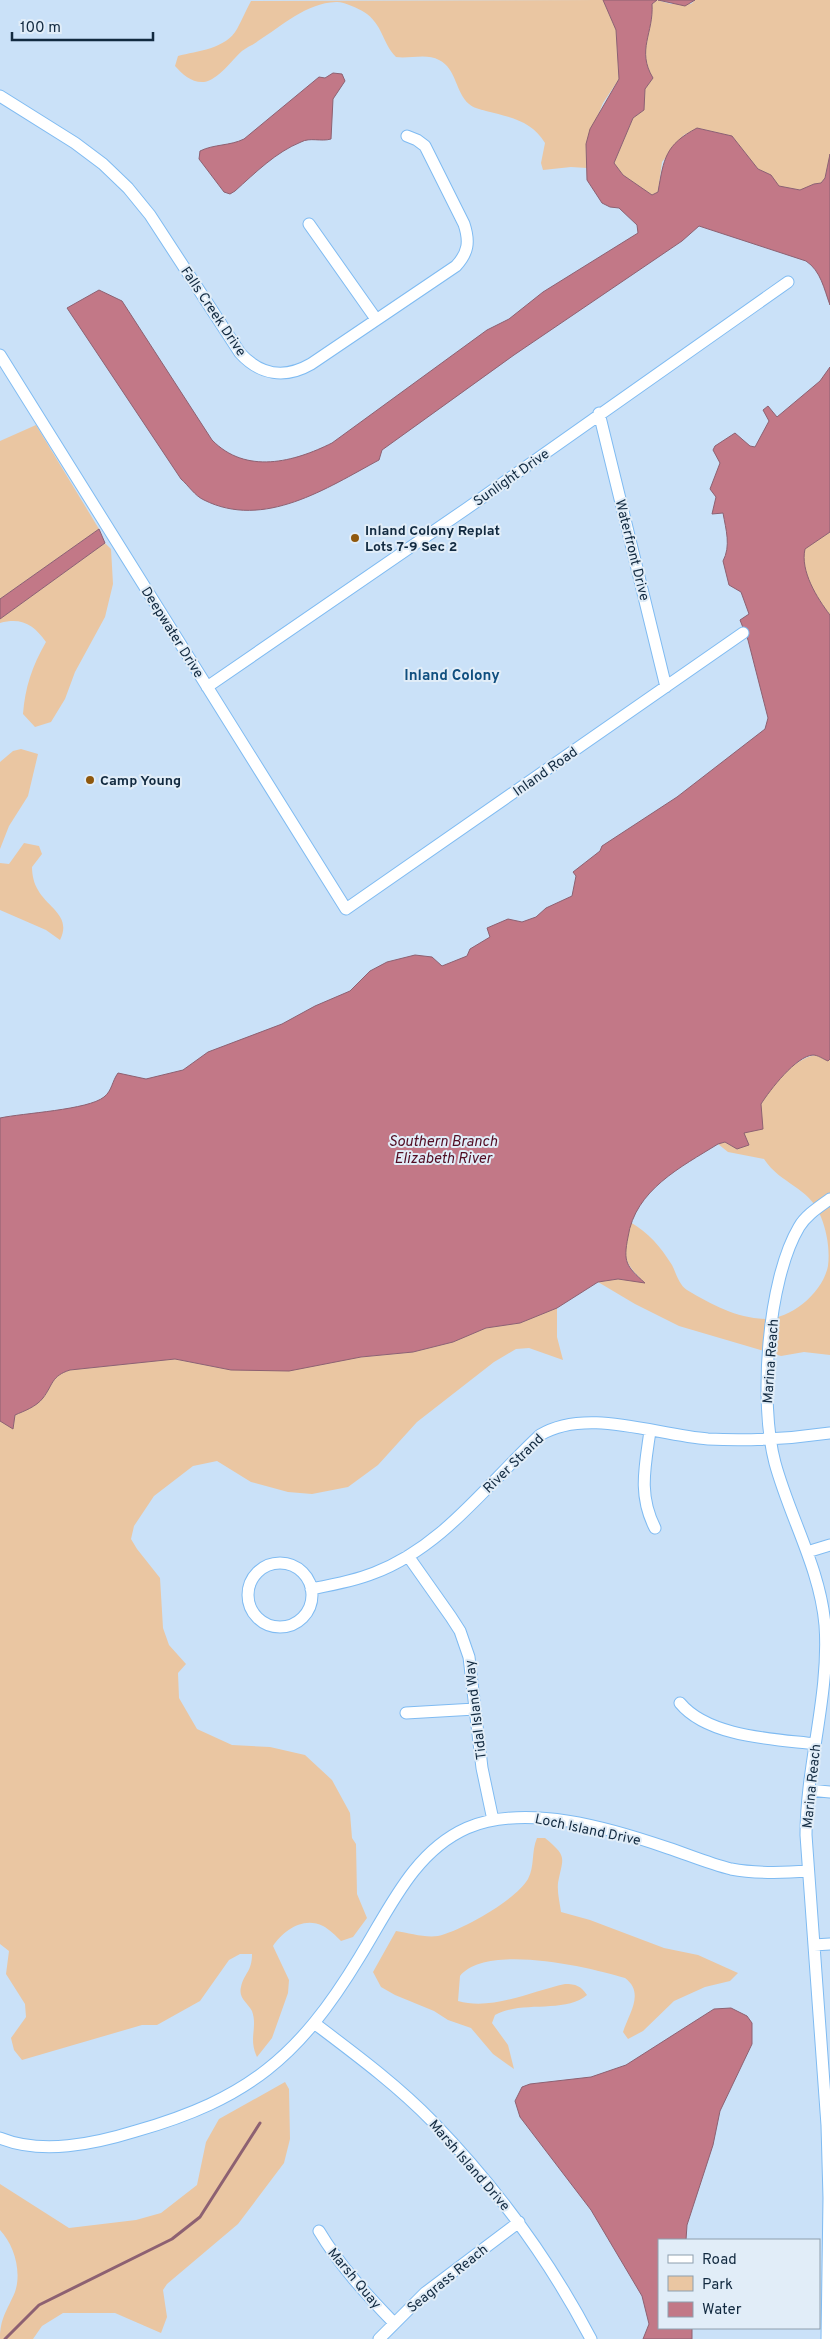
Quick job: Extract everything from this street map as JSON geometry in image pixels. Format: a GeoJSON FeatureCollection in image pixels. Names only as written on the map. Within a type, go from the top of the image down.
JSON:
{"type":"FeatureCollection","features":[{"type":"Feature","properties":{"kind":"street","name":"Falls Creek Drive"},"geometry":{"type":"LineString","coordinates":[[0,96],[75,143],[103,164],[128,188],[150,215],[240,353],[249,363],[260,370],[287,374],[300,370],[456,266],[464,258],[468,247],[468,236],[464,224],[430,154],[417,140],[407,136]]}},
{"type":"Feature","properties":{"kind":"street"},"geometry":{"type":"LineString","coordinates":[[310,224],[376,319]]}},
{"type":"Feature","properties":{"kind":"street","name":"Sunlight Drive"},"geometry":{"type":"LineString","coordinates":[[207,687],[466,509],[788,282]]}},
{"type":"Feature","properties":{"kind":"street","name":"Deepwater Drive"},"geometry":{"type":"LineString","coordinates":[[0,355],[346,909]]}},
{"type":"Feature","properties":{"kind":"street","name":"Waterfront Drive"},"geometry":{"type":"LineString","coordinates":[[599,414],[666,687]]}},
{"type":"Feature","properties":{"kind":"street","name":"Inland Road"},"geometry":{"type":"LineString","coordinates":[[346,909],[743,634]]}},
{"type":"Feature","properties":{"kind":"street","name":"Marina Reach"},"geometry":{"type":"LineString","coordinates":[[827,2339],[829,2223],[827,2084],[806,1835],[809,1790],[828,1644],[821,1597],[807,1552],[785,1494],[771,1440],[766,1410],[776,1294],[800,1226],[830,1199]]}},
{"type":"Feature","properties":{"kind":"street","name":"River Strand"},"geometry":{"type":"LineString","coordinates":[[311,1589],[351,1581],[374,1573],[408,1556],[434,1539],[540,1435],[552,1428],[571,1423],[587,1422],[705,1438],[771,1440],[830,1433]]}},
{"type":"Feature","properties":{"kind":"street"},"geometry":{"type":"LineString","coordinates":[[650,1431],[644,1492],[646,1510],[655,1528]]}},
{"type":"Feature","properties":{"kind":"street"},"geometry":{"type":"LineString","coordinates":[[807,1552],[830,1545]]}},
{"type":"Feature","properties":{"kind":"street","name":"Tidal Island Way"},"geometry":{"type":"LineString","coordinates":[[408,1556],[460,1631],[469,1657],[482,1768],[493,1820]]}},
{"type":"Feature","properties":{"kind":"street"},"geometry":{"type":"LineString","coordinates":[[273,1564],[290,1565],[297,1569],[304,1574],[311,1589],[312,1598],[307,1613],[294,1624],[286,1627],[278,1628],[262,1622],[248,1602],[249,1585],[253,1578],[258,1572],[273,1564]]}},
{"type":"Feature","properties":{"kind":"street"},"geometry":{"type":"LineString","coordinates":[[680,1703],[693,1716],[710,1725],[762,1737],[815,1744]]}},
{"type":"Feature","properties":{"kind":"street"},"geometry":{"type":"LineString","coordinates":[[406,1713],[475,1709]]}},
{"type":"Feature","properties":{"kind":"street"},"geometry":{"type":"LineString","coordinates":[[809,1790],[830,1792]]}},
{"type":"Feature","properties":{"kind":"street","name":"Loch Island Drive"},"geometry":{"type":"LineString","coordinates":[[0,2138],[35,2146],[72,2144],[127,2134],[190,2114],[224,2098],[260,2076],[282,2059],[314,2022],[348,1977],[415,1868],[447,1839],[465,1829],[493,1820],[526,1817],[595,1828],[742,1871],[772,1873],[808,1871]]}},
{"type":"Feature","properties":{"kind":"street"},"geometry":{"type":"LineString","coordinates":[[814,1945],[830,1944]]}},
{"type":"Feature","properties":{"kind":"street","name":"Marsh Island Drive"},"geometry":{"type":"LineString","coordinates":[[314,2022],[392,2084],[432,2121],[486,2181],[549,2266],[591,2339]]}},
{"type":"Feature","properties":{"kind":"street","name":"Seagrass Reach"},"geometry":{"type":"LineString","coordinates":[[378,2339],[451,2272],[518,2222]]}},
{"type":"Feature","properties":{"kind":"street","name":"Marsh Quay"},"geometry":{"type":"LineString","coordinates":[[319,2231],[332,2252],[357,2284],[394,2323]]}},
{"type":"Feature","properties":{"kind":"green space"},"geometry":{"type":"Polygon","coordinates":[[[603,0],[616,30],[619,79],[603,103],[586,144],[587,168],[571,167],[543,170],[541,163],[545,143],[534,130],[520,121],[471,105],[464,99],[449,69],[439,60],[429,57],[396,57],[391,52],[379,28],[370,17],[350,5],[342,3],[325,3],[295,16],[242,51],[220,74],[204,82],[191,79],[175,66],[178,56],[219,45],[232,36],[251,1],[603,0]]]}},
{"type":"Feature","properties":{"kind":"green space"},"geometry":{"type":"Polygon","coordinates":[[[657,0],[671,4],[691,4],[695,0],[830,0],[830,154],[825,178],[821,183],[801,190],[778,186],[771,175],[758,169],[732,136],[698,128],[684,135],[662,162],[658,192],[652,195],[623,175],[614,163],[633,118],[644,110],[645,89],[653,78],[648,68],[646,49],[652,4],[657,0]]]}},
{"type":"Feature","properties":{"kind":"green space"},"geometry":{"type":"Polygon","coordinates":[[[36,425],[99,529],[0,599],[0,441],[36,425]]]}},
{"type":"Feature","properties":{"kind":"green space"},"geometry":{"type":"Polygon","coordinates":[[[830,532],[830,615],[820,601],[807,576],[803,558],[804,549],[830,532]]]}},
{"type":"Feature","properties":{"kind":"green space"},"geometry":{"type":"Polygon","coordinates":[[[105,543],[111,549],[113,584],[105,617],[75,672],[65,699],[51,722],[35,727],[23,714],[24,704],[30,677],[46,642],[37,631],[27,624],[15,621],[0,623],[0,619],[105,543]]]}},
{"type":"Feature","properties":{"kind":"green space"},"geometry":{"type":"Polygon","coordinates":[[[21,749],[38,754],[28,796],[9,826],[0,849],[0,762],[13,751],[21,749]]]}},
{"type":"Feature","properties":{"kind":"green space"},"geometry":{"type":"Polygon","coordinates":[[[24,843],[39,846],[42,854],[32,867],[33,876],[35,885],[42,896],[61,918],[63,932],[60,940],[46,930],[0,910],[0,863],[9,864],[24,843]]]}},
{"type":"Feature","properties":{"kind":"green space"},"geometry":{"type":"Polygon","coordinates":[[[816,1055],[828,1061],[830,1059],[830,1355],[804,1352],[781,1356],[679,1326],[635,1304],[598,1282],[618,1279],[644,1282],[627,1261],[626,1249],[630,1222],[648,1235],[658,1246],[672,1265],[684,1288],[725,1310],[755,1318],[775,1318],[795,1309],[813,1294],[825,1276],[829,1260],[826,1235],[816,1207],[802,1192],[778,1175],[764,1159],[728,1152],[718,1144],[725,1142],[737,1149],[749,1145],[743,1133],[773,1086],[793,1066],[804,1059],[816,1055]]]}},
{"type":"Feature","properties":{"kind":"green space"},"geometry":{"type":"Polygon","coordinates":[[[557,1308],[557,1337],[563,1360],[529,1348],[516,1349],[494,1362],[417,1422],[378,1465],[348,1487],[312,1494],[288,1492],[251,1482],[217,1461],[193,1466],[154,1496],[134,1526],[131,1539],[160,1578],[163,1628],[169,1645],[186,1664],[178,1673],[179,1698],[197,1729],[232,1745],[270,1747],[305,1755],[332,1780],[350,1813],[352,1838],[356,1844],[357,1894],[367,1918],[353,1937],[341,1941],[330,1931],[316,1923],[301,1924],[294,1927],[277,1940],[273,1946],[289,1980],[288,1993],[272,2038],[257,2057],[253,2044],[254,2017],[240,1991],[242,1982],[251,1965],[252,1954],[240,1954],[229,1960],[200,2001],[157,2025],[142,2025],[22,2060],[14,2050],[11,2038],[26,2017],[25,2004],[6,1974],[9,1951],[0,1944],[0,1421],[13,1428],[15,1415],[37,1404],[53,1381],[59,1375],[70,1370],[175,1359],[231,1370],[413,1352],[453,1342],[486,1328],[520,1323],[557,1308]]]}},
{"type":"Feature","properties":{"kind":"green space"},"geometry":{"type":"Polygon","coordinates":[[[537,1838],[545,1838],[561,1854],[562,1862],[558,1894],[561,1912],[590,1920],[664,1948],[698,1955],[738,1973],[730,1981],[705,1987],[674,2001],[643,2031],[628,2039],[623,2032],[632,2011],[635,1997],[631,1984],[625,1978],[588,1968],[539,1960],[515,1959],[492,1961],[473,1966],[460,1976],[458,2001],[484,2004],[498,2002],[565,1984],[578,1986],[587,1995],[578,2001],[567,2004],[517,2008],[495,2015],[492,2023],[508,2045],[514,2069],[493,2054],[471,2028],[448,2020],[434,2011],[395,1995],[381,1987],[373,1972],[396,1931],[422,1936],[438,1936],[460,1928],[487,1914],[512,1896],[528,1879],[532,1869],[537,1838]]]}},
{"type":"Feature","properties":{"kind":"green space"},"geometry":{"type":"Polygon","coordinates":[[[285,2082],[289,2089],[290,2139],[284,2163],[238,2224],[167,2284],[163,2290],[167,2317],[161,2333],[115,2313],[63,2313],[42,2326],[33,2339],[0,2339],[3,2320],[15,2292],[18,2276],[13,2251],[0,2230],[0,2184],[69,2228],[136,2220],[161,2213],[197,2185],[206,2142],[219,2119],[285,2082]]]}},
{"type":"Feature","properties":{"kind":"water"},"geometry":{"type":"Polygon","coordinates":[[[603,0],[657,0],[652,4],[646,50],[648,68],[653,78],[645,89],[644,110],[633,118],[614,163],[623,175],[652,195],[658,192],[662,170],[672,147],[678,140],[697,128],[732,136],[758,169],[771,175],[779,186],[800,190],[821,183],[825,178],[830,154],[830,305],[819,275],[806,261],[699,226],[682,241],[514,355],[382,450],[379,460],[317,493],[272,508],[249,510],[227,508],[198,496],[181,479],[67,308],[99,290],[122,301],[212,440],[225,451],[240,458],[270,462],[286,460],[332,443],[487,330],[509,319],[543,292],[638,233],[637,225],[619,208],[610,207],[602,203],[587,180],[586,144],[590,129],[619,79],[616,30],[603,0]]]}},
{"type":"Feature","properties":{"kind":"water"},"geometry":{"type":"Polygon","coordinates":[[[658,0],[695,0],[685,6],[658,0]]]}},
{"type":"Feature","properties":{"kind":"water"},"geometry":{"type":"Polygon","coordinates":[[[333,73],[342,74],[345,81],[333,99],[331,139],[308,140],[292,146],[266,164],[235,191],[230,194],[224,192],[199,159],[200,151],[244,139],[319,77],[325,78],[333,73]]]}},
{"type":"Feature","properties":{"kind":"water","name":"Southern Branch Elizabeth River"},"geometry":{"type":"Polygon","coordinates":[[[830,367],[830,532],[805,549],[804,557],[807,575],[811,584],[830,615],[830,1059],[828,1061],[813,1055],[806,1057],[791,1067],[761,1104],[763,1129],[744,1133],[749,1145],[737,1149],[725,1142],[718,1144],[675,1171],[650,1193],[632,1220],[626,1252],[630,1268],[645,1283],[618,1279],[598,1282],[557,1308],[520,1323],[486,1328],[453,1342],[413,1352],[361,1357],[289,1371],[231,1370],[175,1359],[70,1370],[59,1375],[53,1381],[37,1404],[15,1415],[13,1429],[0,1421],[0,1118],[70,1108],[96,1101],[107,1095],[118,1073],[146,1079],[183,1070],[208,1052],[282,1024],[315,1006],[350,991],[370,971],[387,962],[415,955],[432,957],[442,966],[467,956],[470,949],[490,937],[487,928],[508,919],[522,922],[536,917],[546,908],[572,896],[576,876],[573,872],[600,851],[602,846],[677,797],[765,729],[768,718],[748,640],[740,620],[749,614],[741,592],[729,585],[723,561],[727,544],[723,513],[712,514],[716,497],[710,489],[720,463],[713,450],[715,446],[735,433],[750,446],[755,447],[769,421],[763,410],[768,406],[777,417],[820,381],[830,367]]]}},
{"type":"Feature","properties":{"kind":"water"},"geometry":{"type":"Polygon","coordinates":[[[99,529],[105,543],[0,619],[0,599],[99,529]]]}},
{"type":"Feature","properties":{"kind":"water"},"geometry":{"type":"Polygon","coordinates":[[[731,2008],[747,2016],[752,2023],[752,2044],[720,2111],[713,2145],[687,2225],[686,2239],[658,2239],[658,2329],[692,2329],[692,2339],[643,2339],[649,2324],[642,2296],[591,2210],[520,2117],[515,2101],[522,2087],[530,2084],[591,2077],[626,2065],[714,2009],[731,2008]]]}},
{"type":"Feature","properties":{"kind":"waterway"},"geometry":{"type":"LineString","coordinates":[[5,2339],[39,2305],[172,2239],[200,2217],[260,2123]]}},
{"type":"Feature","properties":{"kind":"place","name":"Inland Colony Replat Lots 7-9 Sec 2"},"geometry":{"type":"Point","coordinates":[355,538]}},
{"type":"Feature","properties":{"kind":"place","name":"Camp Young"},"geometry":{"type":"Point","coordinates":[90,780]}},
{"type":"Feature","properties":{"kind":"district","name":"Inland Colony"},"geometry":{"type":"Point","coordinates":[452,675]}}]}
